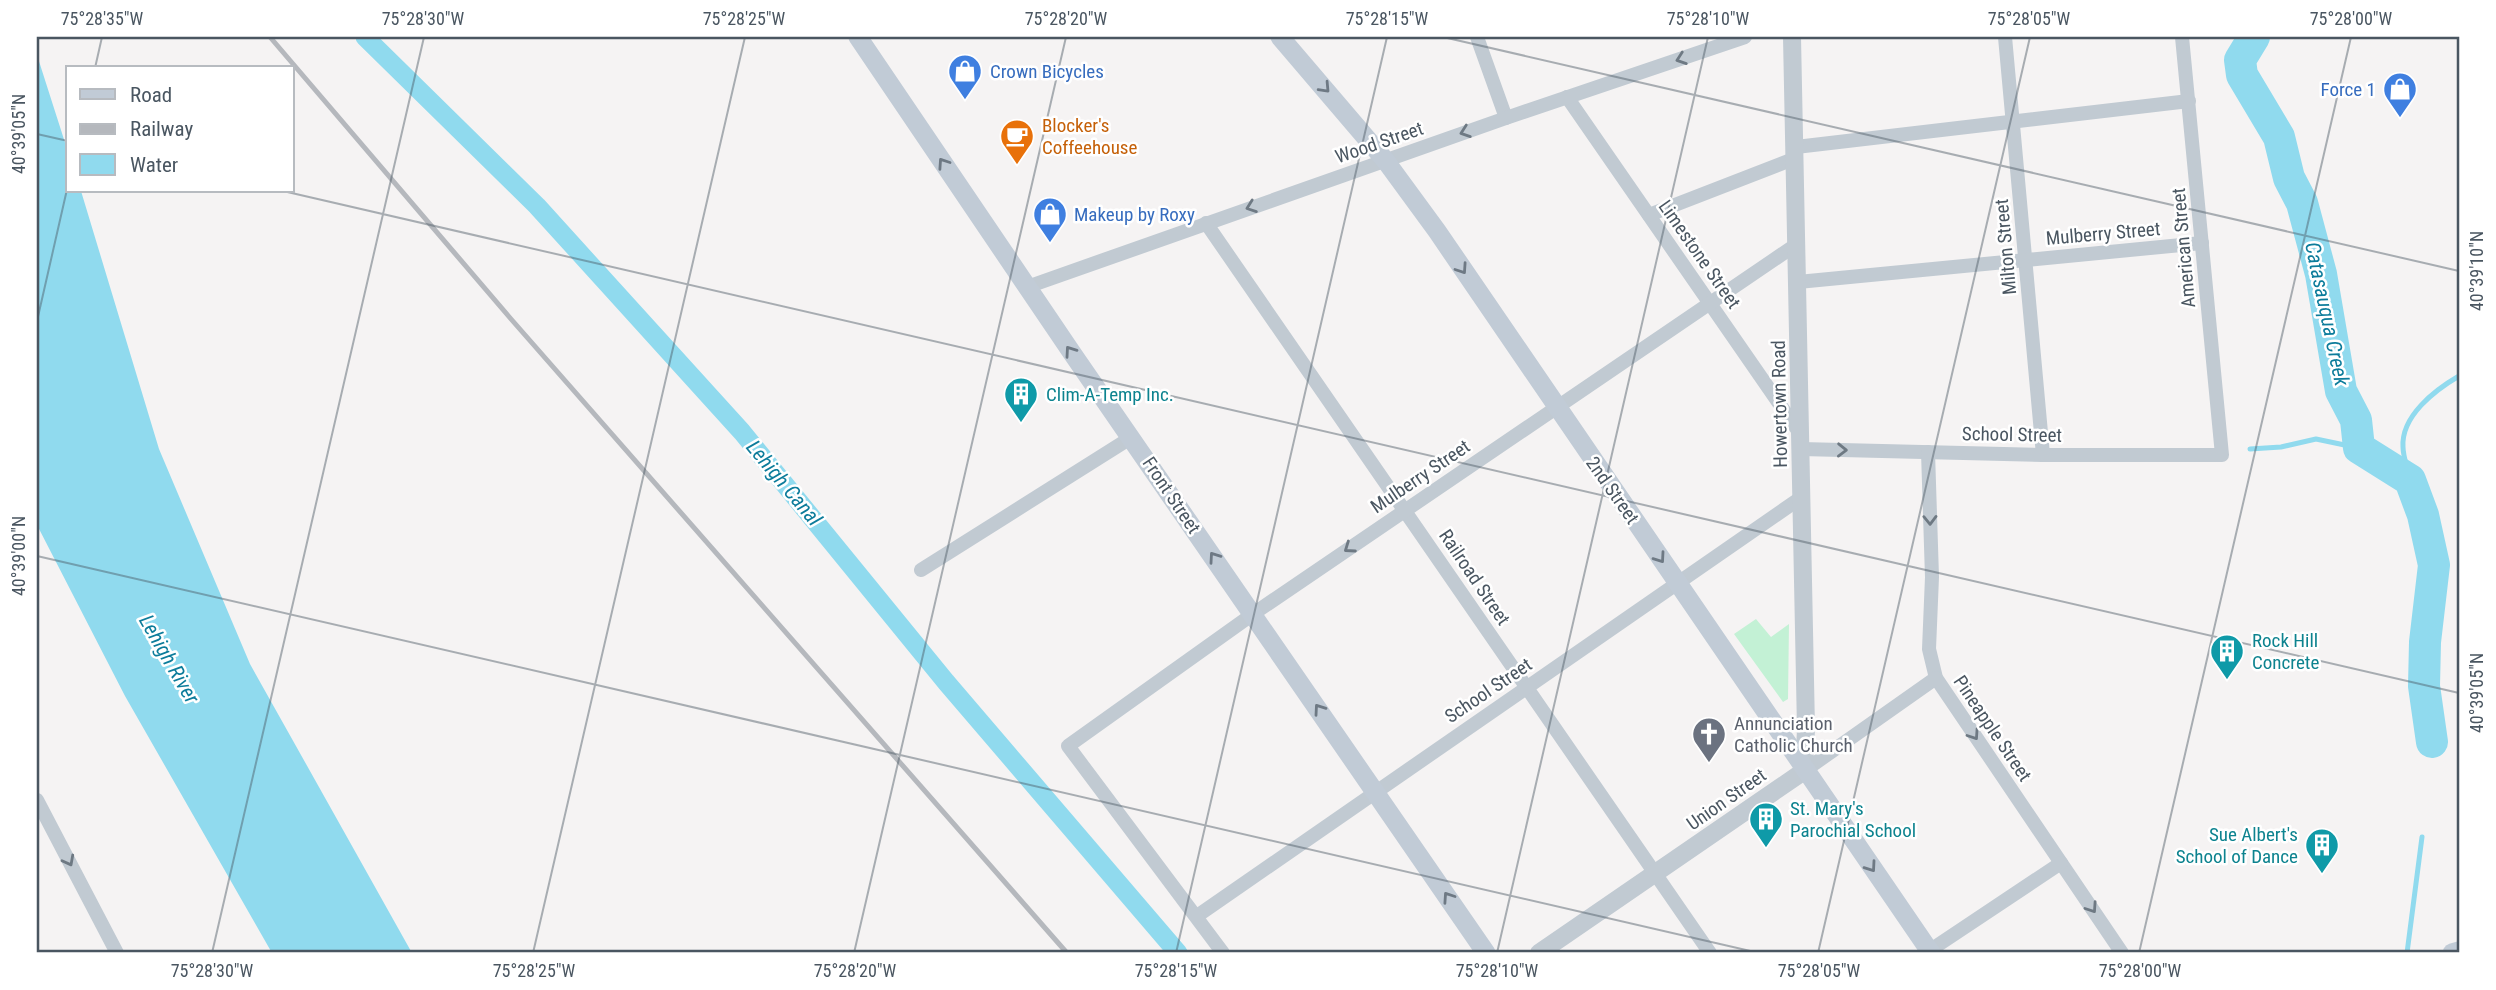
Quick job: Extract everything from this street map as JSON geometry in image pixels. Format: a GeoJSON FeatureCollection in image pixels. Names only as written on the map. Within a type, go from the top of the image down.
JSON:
{"type":"FeatureCollection","features":[{"type":"Feature","properties":{"kind":"main road","name":"Front Street"},"geometry":{"type":"LineString","coordinates":[[858,37],[1486,953]]}},
{"type":"Feature","properties":{"kind":"main road","name":"2nd Street"},"geometry":{"type":"LineString","coordinates":[[1280,37],[1385,160],[1929,952]]}},
{"type":"Feature","properties":{"kind":"main road"},"geometry":{"type":"LineString","coordinates":[[2452,953],[2459,951]]}},
{"type":"Feature","properties":{"kind":"street"},"geometry":{"type":"LineString","coordinates":[[1477,37],[1506,118]]}},
{"type":"Feature","properties":{"kind":"street","name":"Wood Street"},"geometry":{"type":"LineString","coordinates":[[1027,287],[1385,160],[1745,37]]}},
{"type":"Feature","properties":{"kind":"street","name":"Howertown Road"},"geometry":{"type":"LineString","coordinates":[[1792,37],[1802,497],[1804,771]]}},
{"type":"Feature","properties":{"kind":"street","name":"Milton Street"},"geometry":{"type":"LineString","coordinates":[[2005,37],[2043,455]]}},
{"type":"Feature","properties":{"kind":"street","name":"American Street"},"geometry":{"type":"LineString","coordinates":[[2182,37],[2222,455]]}},
{"type":"Feature","properties":{"kind":"street","name":"Limestone Street"},"geometry":{"type":"LineString","coordinates":[[1567,97],[1710,302],[1801,442]]}},
{"type":"Feature","properties":{"kind":"street"},"geometry":{"type":"LineString","coordinates":[[1649,215],[1796,153],[2189,102]]}},
{"type":"Feature","properties":{"kind":"street","name":"Railroad Street"},"geometry":{"type":"LineString","coordinates":[[1206,223],[1710,953]]}},
{"type":"Feature","properties":{"kind":"street","name":"Mulberry Street"},"geometry":{"type":"LineString","coordinates":[[1798,282],[2202,243]]}},
{"type":"Feature","properties":{"kind":"street","name":"Mulberry Street"},"geometry":{"type":"LineString","coordinates":[[1196,916],[1068,746],[1405,509],[1797,244]]}},
{"type":"Feature","properties":{"kind":"street"},"geometry":{"type":"LineString","coordinates":[[921,570],[1132,437]]}},
{"type":"Feature","properties":{"kind":"street","name":"School Street"},"geometry":{"type":"LineString","coordinates":[[1801,442],[1928,452],[2222,455]]}},
{"type":"Feature","properties":{"kind":"street","name":"Pineapple Street"},"geometry":{"type":"LineString","coordinates":[[1928,452],[1932,577],[1930,649],[1936,678],[2122,953]]}},
{"type":"Feature","properties":{"kind":"street","name":"School Street"},"geometry":{"type":"LineString","coordinates":[[1196,916],[1802,497]]}},
{"type":"Feature","properties":{"kind":"street","name":"Union Street"},"geometry":{"type":"LineString","coordinates":[[1539,953],[1936,678]]}},
{"type":"Feature","properties":{"kind":"street"},"geometry":{"type":"LineString","coordinates":[[37,800],[117,953]]}},
{"type":"Feature","properties":{"kind":"street"},"geometry":{"type":"LineString","coordinates":[[1929,952],[2061,863]]}},
{"type":"Feature","properties":{"kind":"street"},"geometry":{"type":"LineString","coordinates":[[1196,916],[1223,953]]}},
{"type":"Feature","properties":{"kind":"green space"},"geometry":{"type":"Polygon","coordinates":[[[1756,619],[1771,637],[1789,624],[1788,699],[1783,702],[1734,634],[1756,619]]]}},
{"type":"Feature","properties":{"kind":"water","name":"Lehigh River"},"geometry":{"type":"Polygon","coordinates":[[[37,55],[66,146],[66,192],[81,192],[159,449],[250,664],[412,953],[272,953],[125,696],[37,525],[37,55]]]}},
{"type":"Feature","properties":{"kind":"waterway","name":"Lehigh Canal"},"geometry":{"type":"LineString","coordinates":[[365,37],[537,206],[742,432],[946,682],[1178,953]]}},
{"type":"Feature","properties":{"kind":"waterway","name":"Catasauqua Creek"},"geometry":{"type":"LineString","coordinates":[[2254,37],[2240,60],[2242,75],[2279,137],[2289,178],[2302,203],[2321,274],[2341,391],[2356,420],[2359,448],[2410,480],[2423,515],[2434,565],[2425,642],[2424,686],[2432,742]]}},
{"type":"Feature","properties":{"kind":"waterway"},"geometry":{"type":"LineString","coordinates":[[2410,480],[2403,447],[2408,425],[2430,396],[2459,376]]}},
{"type":"Feature","properties":{"kind":"waterway"},"geometry":{"type":"LineString","coordinates":[[2250,449],[2281,447],[2316,439],[2359,448]]}},
{"type":"Feature","properties":{"kind":"waterway","name":"Catasauqua Creek"},"geometry":{"type":"LineString","coordinates":[[2407,953],[2422,837]]}},
{"type":"Feature","properties":{"kind":"railway"},"geometry":{"type":"LineString","coordinates":[[270,37],[511,319],[1067,953]]}},
{"type":"Feature","properties":{"kind":"place","name":"Crown Bicycles"},"geometry":{"type":"Point","coordinates":[965,101]}},
{"type":"Feature","properties":{"kind":"place","name":"Force 1"},"geometry":{"type":"Point","coordinates":[2400,119]}},
{"type":"Feature","properties":{"kind":"place","name":"Blocker's Coffeehouse"},"geometry":{"type":"Point","coordinates":[1017,166]}},
{"type":"Feature","properties":{"kind":"place","name":"Makeup by Roxy"},"geometry":{"type":"Point","coordinates":[1050,244]}},
{"type":"Feature","properties":{"kind":"place","name":"Clim-A-Temp Inc."},"geometry":{"type":"Point","coordinates":[1021,424]}},
{"type":"Feature","properties":{"kind":"place","name":"Rock Hill Concrete"},"geometry":{"type":"Point","coordinates":[2227,681]}},
{"type":"Feature","properties":{"kind":"place","name":"Annunciation Catholic Church"},"geometry":{"type":"Point","coordinates":[1709,764]}},
{"type":"Feature","properties":{"kind":"place","name":"St. Mary's Parochial School"},"geometry":{"type":"Point","coordinates":[1766,849]}},
{"type":"Feature","properties":{"kind":"place","name":"Sue Albert's School of Dance"},"geometry":{"type":"Point","coordinates":[2322,875]}}]}
